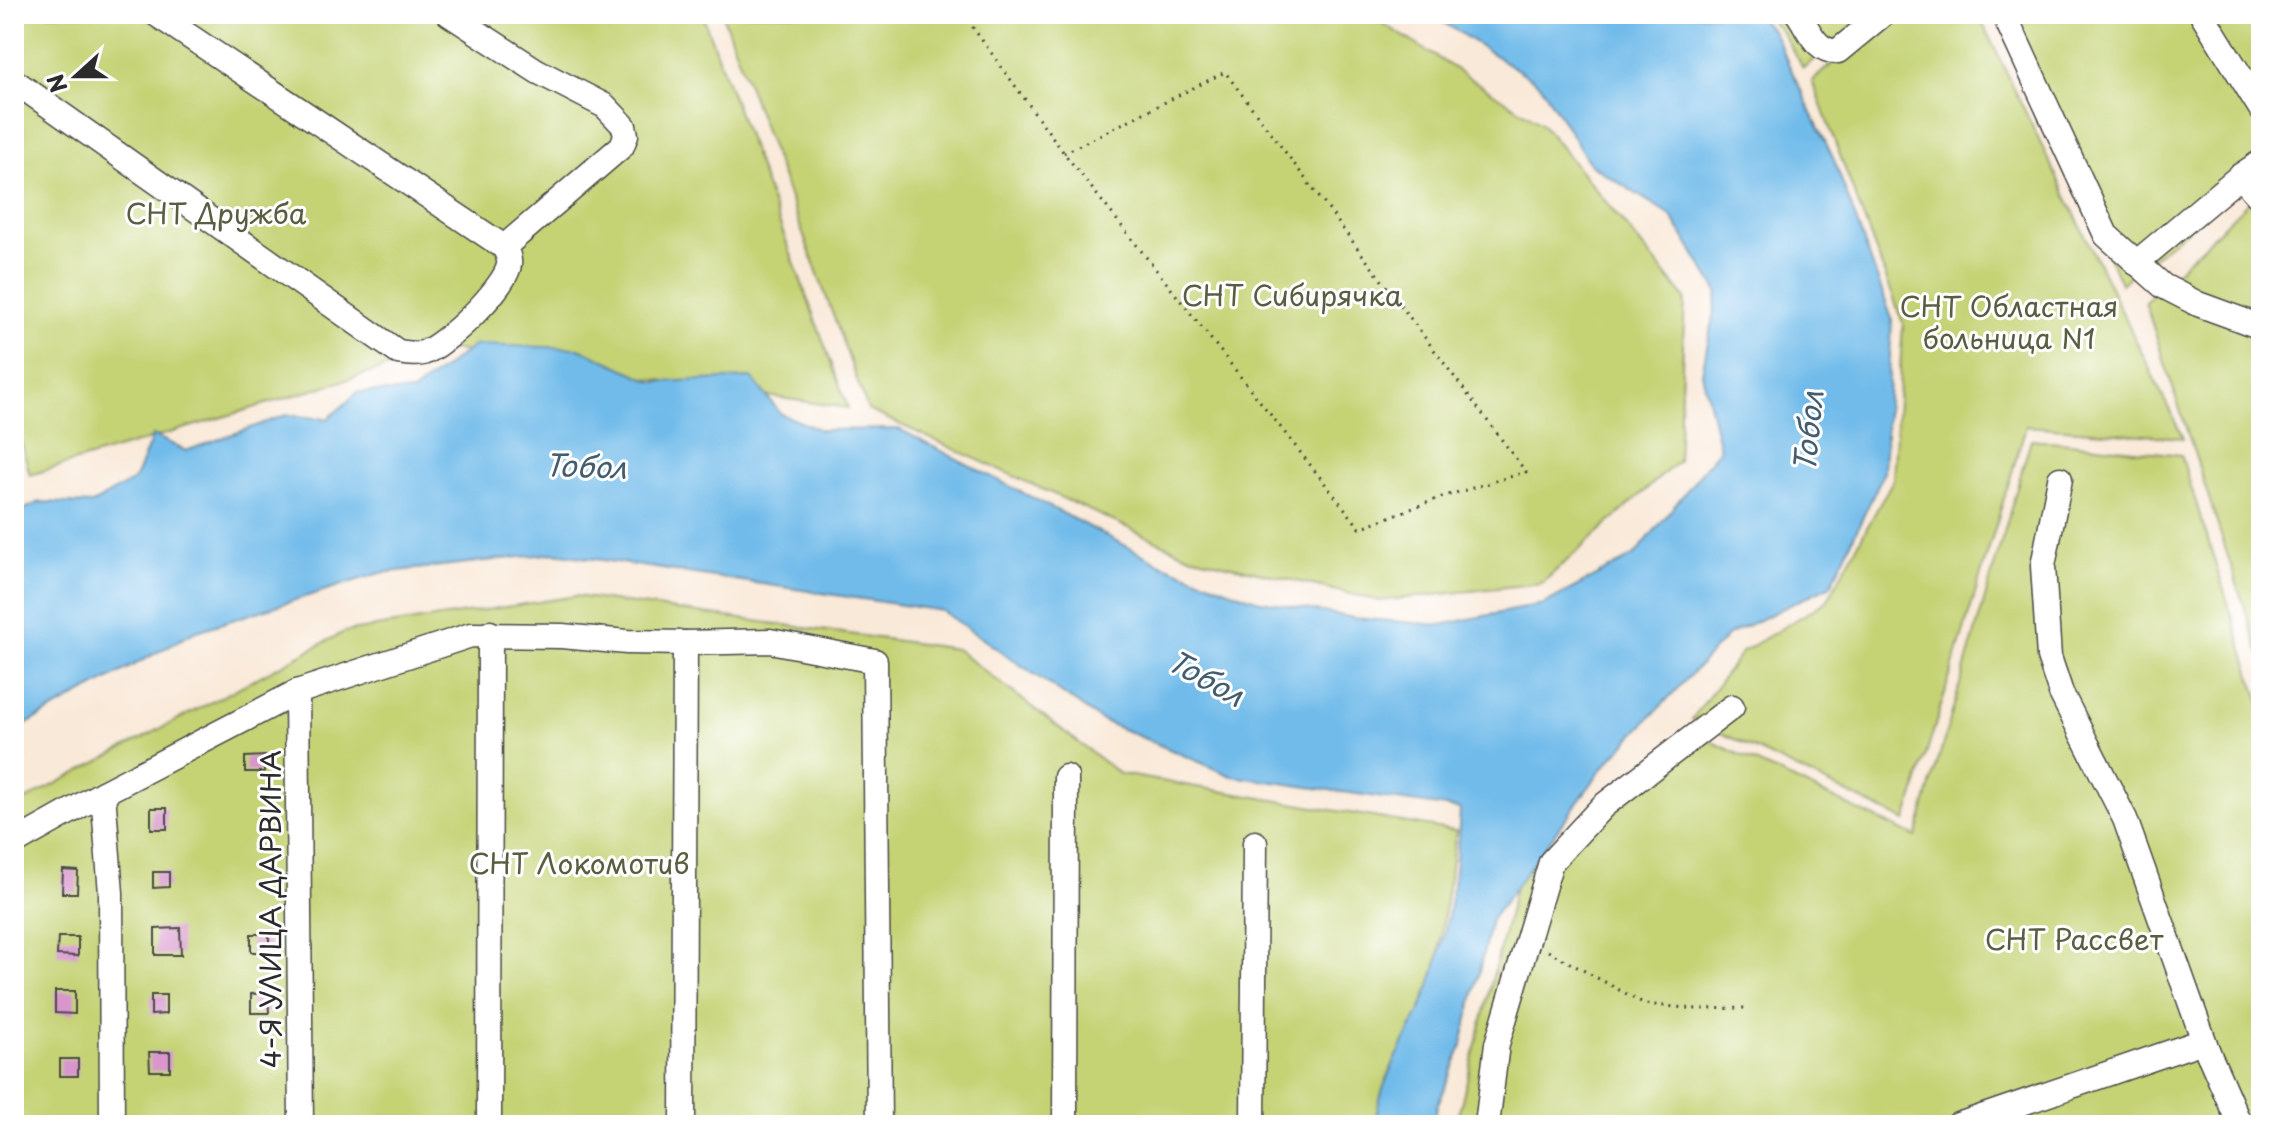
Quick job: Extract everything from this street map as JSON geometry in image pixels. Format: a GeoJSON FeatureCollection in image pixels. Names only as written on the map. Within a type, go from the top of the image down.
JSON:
{"type":"FeatureCollection","features":[{"type":"Feature","properties":{"kind":"street"},"geometry":{"type":"LineString","coordinates":[[14,81],[398,352],[424,353],[471,317],[498,287],[508,268],[509,259],[504,247],[156,14]]}},
{"type":"Feature","properties":{"kind":"street"},"geometry":{"type":"LineString","coordinates":[[449,14],[537,71],[605,106],[624,126],[626,135],[622,146],[504,247]]}},
{"type":"Feature","properties":{"kind":"street"},"geometry":{"type":"LineString","coordinates":[[1798,14],[1817,44],[1829,52],[1838,51],[1883,14]]}},
{"type":"Feature","properties":{"kind":"street"},"geometry":{"type":"LineString","coordinates":[[2004,14],[2106,235],[2163,286],[2198,304],[2261,327]]}},
{"type":"Feature","properties":{"kind":"street"},"geometry":{"type":"LineString","coordinates":[[2202,14],[2261,109]]}},
{"type":"Feature","properties":{"kind":"street"},"geometry":{"type":"LineString","coordinates":[[2136,263],[2261,162]]}},
{"type":"Feature","properties":{"kind":"street"},"geometry":{"type":"LineString","coordinates":[[2240,176],[2261,199]]}},
{"type":"Feature","properties":{"kind":"street"},"geometry":{"type":"LineString","coordinates":[[2060,479],[2043,566],[2049,657],[2061,693],[2125,819],[2209,1055]]}},
{"type":"Feature","properties":{"kind":"street"},"geometry":{"type":"LineString","coordinates":[[489,1125],[490,633]]}},
{"type":"Feature","properties":{"kind":"street"},"geometry":{"type":"LineString","coordinates":[[14,843],[297,692],[471,635],[490,633],[685,643],[770,641],[875,661],[879,1125]]}},
{"type":"Feature","properties":{"kind":"street"},"geometry":{"type":"LineString","coordinates":[[683,1125],[685,643]]}},
{"type":"Feature","properties":{"kind":"street","name":"4-Я УЛИЦА ДАРВИНА"},"geometry":{"type":"LineString","coordinates":[[297,692],[301,1125]]}},
{"type":"Feature","properties":{"kind":"street"},"geometry":{"type":"LineString","coordinates":[[1487,1125],[1497,1044],[1551,862],[1603,806],[1732,707]]}},
{"type":"Feature","properties":{"kind":"street"},"geometry":{"type":"LineString","coordinates":[[1065,1125],[1066,777]]}},
{"type":"Feature","properties":{"kind":"street"},"geometry":{"type":"LineString","coordinates":[[103,793],[111,893],[112,1125]]}},
{"type":"Feature","properties":{"kind":"street"},"geometry":{"type":"LineString","coordinates":[[1253,1125],[1255,843]]}},
{"type":"Feature","properties":{"kind":"street"},"geometry":{"type":"LineString","coordinates":[[1958,1125],[2203,1041],[2240,1125]]}},
{"type":"Feature","properties":{"kind":"path"},"geometry":{"type":"LineString","coordinates":[[963,14],[1064,153],[1360,528],[1442,497],[1526,472],[1225,72],[1064,153]]}},
{"type":"Feature","properties":{"kind":"path"},"geometry":{"type":"LineString","coordinates":[[1524,949],[1545,950],[1645,1004],[1696,1009],[1746,1008]]}},
{"type":"Feature","properties":{"kind":"green space","name":"СНТ Дружба"},"geometry":{"type":"Polygon","coordinates":[[[14,14],[702,14],[848,408],[449,349],[30,475],[14,415],[14,14]]]}},
{"type":"Feature","properties":{"kind":"green space","name":"СНТ Сибирячка"},"geometry":{"type":"Polygon","coordinates":[[[722,14],[1368,14],[1541,123],[1685,298],[1678,461],[1542,583],[1380,601],[1190,556],[868,410],[722,14]]]}},
{"type":"Feature","properties":{"kind":"green space"},"geometry":{"type":"Polygon","coordinates":[[[1764,14],[1872,14],[1803,68],[1781,31],[1764,14]]]}},
{"type":"Feature","properties":{"kind":"green space","name":"СНТ Областная больница N1"},"geometry":{"type":"Polygon","coordinates":[[[1891,14],[1978,14],[2183,438],[2026,426],[1906,821],[1692,719],[1741,653],[1827,601],[1893,480],[1903,323],[1812,81],[1891,14]]]}},
{"type":"Feature","properties":{"kind":"green space"},"geometry":{"type":"Polygon","coordinates":[[[2001,14],[2261,14],[2261,168],[2121,284],[2022,54],[2001,14]]]}},
{"type":"Feature","properties":{"kind":"green space"},"geometry":{"type":"Polygon","coordinates":[[[2261,189],[2261,658],[2145,302],[2261,189]]]}},
{"type":"Feature","properties":{"kind":"green space","name":"СНТ Рассвет"},"geometry":{"type":"Polygon","coordinates":[[[2031,439],[2181,455],[2261,707],[2261,1125],[1460,1125],[1459,1112],[1520,868],[1706,739],[1916,837],[2031,439]]]}},
{"type":"Feature","properties":{"kind":"green space","name":"СНТ Локомотив"},"geometry":{"type":"Polygon","coordinates":[[[576,596],[956,649],[1120,774],[1456,831],[1414,1125],[14,1125],[14,806],[344,632],[576,596]]]}},
{"type":"Feature","properties":{"kind":"water","name":"Тобол"},"geometry":{"type":"Polygon","coordinates":[[[1430,14],[1755,14],[1773,31],[1834,160],[1892,319],[1884,472],[1831,585],[1728,635],[1606,764],[1491,920],[1461,1049],[1437,1106],[1434,1125],[1375,1125],[1388,1076],[1424,1001],[1439,955],[1454,882],[1460,809],[1232,776],[1101,720],[942,611],[555,553],[380,573],[194,632],[14,731],[14,514],[40,502],[92,504],[135,479],[153,435],[186,451],[286,415],[328,419],[358,392],[412,392],[475,345],[579,348],[653,382],[752,378],[781,414],[821,430],[899,429],[1161,564],[1256,600],[1355,618],[1440,625],[1544,604],[1635,555],[1720,449],[1702,373],[1718,292],[1671,216],[1590,164],[1540,84],[1430,14]]]}},
{"type":"Feature","properties":{"kind":"building"},"geometry":{"type":"Polygon","coordinates":[[[265,756],[264,772],[245,772],[245,757],[265,756]]]}},
{"type":"Feature","properties":{"kind":"building"},"geometry":{"type":"Polygon","coordinates":[[[151,808],[167,808],[167,829],[151,829],[151,808]]]}},
{"type":"Feature","properties":{"kind":"building"},"geometry":{"type":"Polygon","coordinates":[[[63,870],[78,871],[77,893],[62,893],[63,870]]]}},
{"type":"Feature","properties":{"kind":"building"},"geometry":{"type":"Polygon","coordinates":[[[153,872],[169,872],[169,887],[153,888],[153,872]]]}},
{"type":"Feature","properties":{"kind":"building"},"geometry":{"type":"Polygon","coordinates":[[[180,928],[181,955],[155,955],[155,929],[180,928]]]}},
{"type":"Feature","properties":{"kind":"building"},"geometry":{"type":"Polygon","coordinates":[[[251,934],[269,934],[269,952],[251,952],[251,934]]]}},
{"type":"Feature","properties":{"kind":"building"},"geometry":{"type":"Polygon","coordinates":[[[58,937],[78,937],[78,956],[57,955],[58,937]]]}},
{"type":"Feature","properties":{"kind":"building"},"geometry":{"type":"Polygon","coordinates":[[[55,991],[75,991],[75,1014],[55,1013],[55,991]]]}},
{"type":"Feature","properties":{"kind":"building"},"geometry":{"type":"Polygon","coordinates":[[[268,993],[269,1013],[251,1013],[251,994],[268,993]]]}},
{"type":"Feature","properties":{"kind":"building"},"geometry":{"type":"Polygon","coordinates":[[[151,995],[166,995],[166,1014],[151,1015],[151,995]]]}},
{"type":"Feature","properties":{"kind":"building"},"geometry":{"type":"Polygon","coordinates":[[[149,1052],[170,1052],[170,1071],[150,1071],[149,1052]]]}},
{"type":"Feature","properties":{"kind":"building"},"geometry":{"type":"Polygon","coordinates":[[[60,1059],[78,1059],[78,1076],[60,1076],[60,1059]]]}}]}
